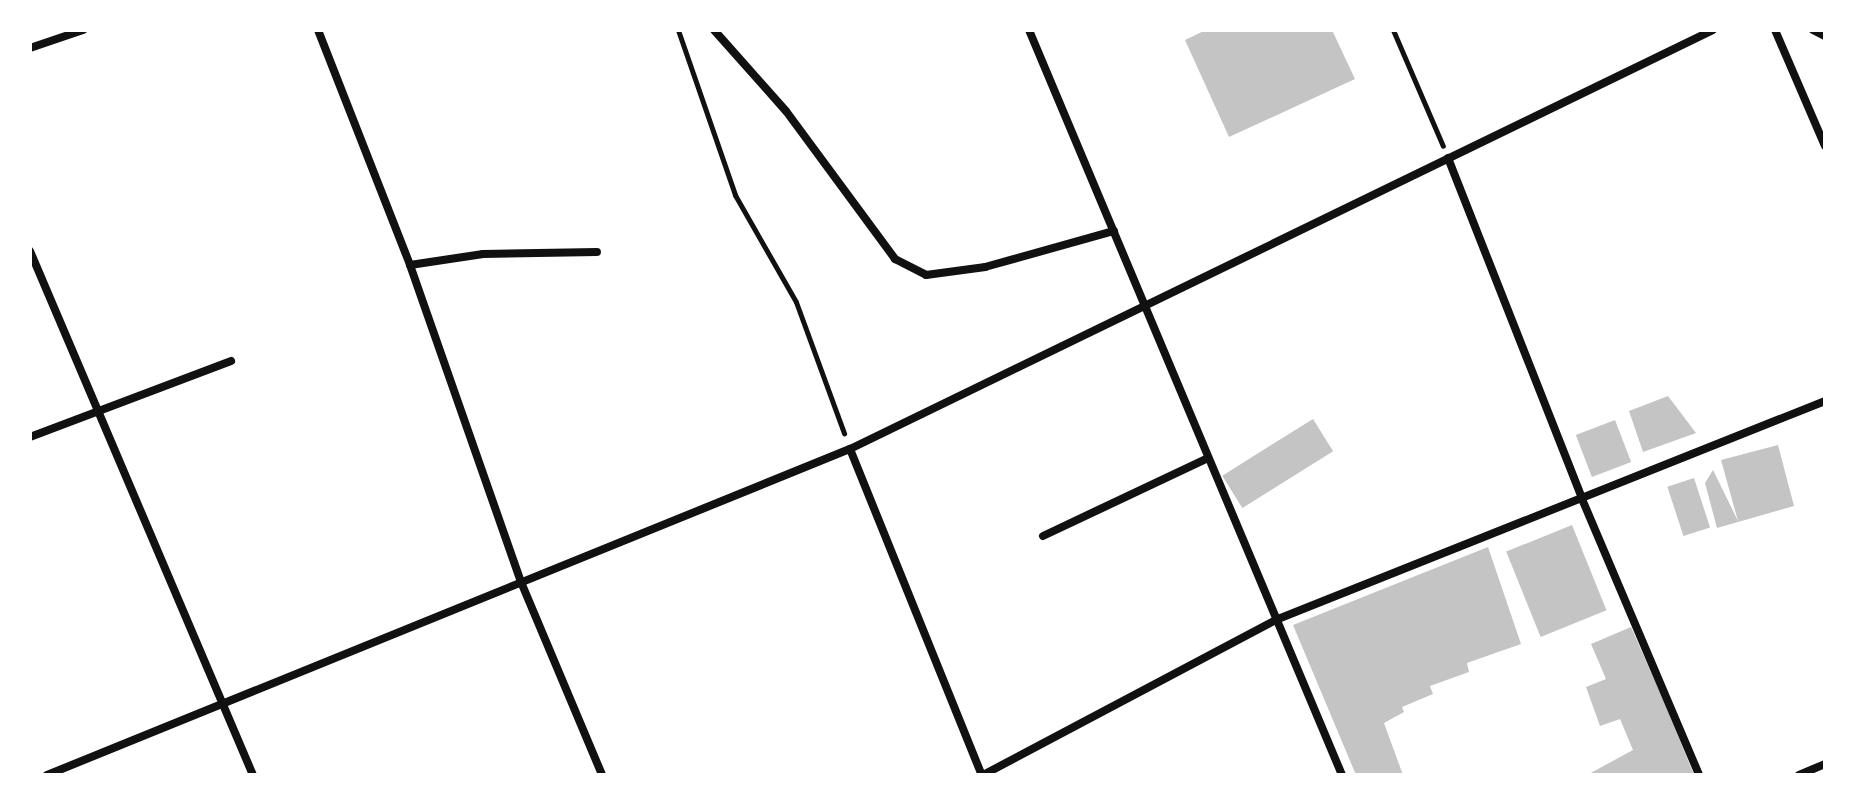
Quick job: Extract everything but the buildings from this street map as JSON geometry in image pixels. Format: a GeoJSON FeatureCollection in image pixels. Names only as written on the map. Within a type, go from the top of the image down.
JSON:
{"type":"FeatureCollection","features":[{"type":"Feature","properties":{"kind":"street"},"geometry":{"type":"LineString","coordinates":[[30,48],[83,30]]}},
{"type":"Feature","properties":{"kind":"street"},"geometry":{"type":"LineString","coordinates":[[318,30],[410,265],[521,582],[602,775]]}},
{"type":"Feature","properties":{"kind":"street"},"geometry":{"type":"LineString","coordinates":[[714,30],[786,111],[895,259],[926,275],[985,267],[1114,231]]}},
{"type":"Feature","properties":{"kind":"street"},"geometry":{"type":"LineString","coordinates":[[1029,30],[1206,459],[1278,619],[1342,775]]}},
{"type":"Feature","properties":{"kind":"street"},"geometry":{"type":"LineString","coordinates":[[47,775],[227,706],[521,582],[850,449],[1713,30]]}},
{"type":"Feature","properties":{"kind":"street"},"geometry":{"type":"LineString","coordinates":[[1775,30],[1825,146]]}},
{"type":"Feature","properties":{"kind":"street"},"geometry":{"type":"LineString","coordinates":[[1813,30],[1825,36]]}},
{"type":"Feature","properties":{"kind":"street"},"geometry":{"type":"LineString","coordinates":[[1448,158],[1582,499],[1699,775]]}},
{"type":"Feature","properties":{"kind":"street"},"geometry":{"type":"LineString","coordinates":[[30,251],[227,706],[253,775]]}},
{"type":"Feature","properties":{"kind":"street"},"geometry":{"type":"LineString","coordinates":[[410,265],[483,254],[597,252]]}},
{"type":"Feature","properties":{"kind":"street"},"geometry":{"type":"LineString","coordinates":[[30,437],[231,361]]}},
{"type":"Feature","properties":{"kind":"street"},"geometry":{"type":"LineString","coordinates":[[850,449],[983,775],[1278,619],[1825,401]]}},
{"type":"Feature","properties":{"kind":"street"},"geometry":{"type":"LineString","coordinates":[[1043,536],[1206,459]]}},
{"type":"Feature","properties":{"kind":"street"},"geometry":{"type":"LineString","coordinates":[[1799,775],[1825,764]]}},
{"type":"Feature","properties":{"kind":"path"},"geometry":{"type":"LineString","coordinates":[[678,30],[735,195],[796,302],[850,449]]}},
{"type":"Feature","properties":{"kind":"path"},"geometry":{"type":"LineString","coordinates":[[1393,30],[1448,158]]}}]}
